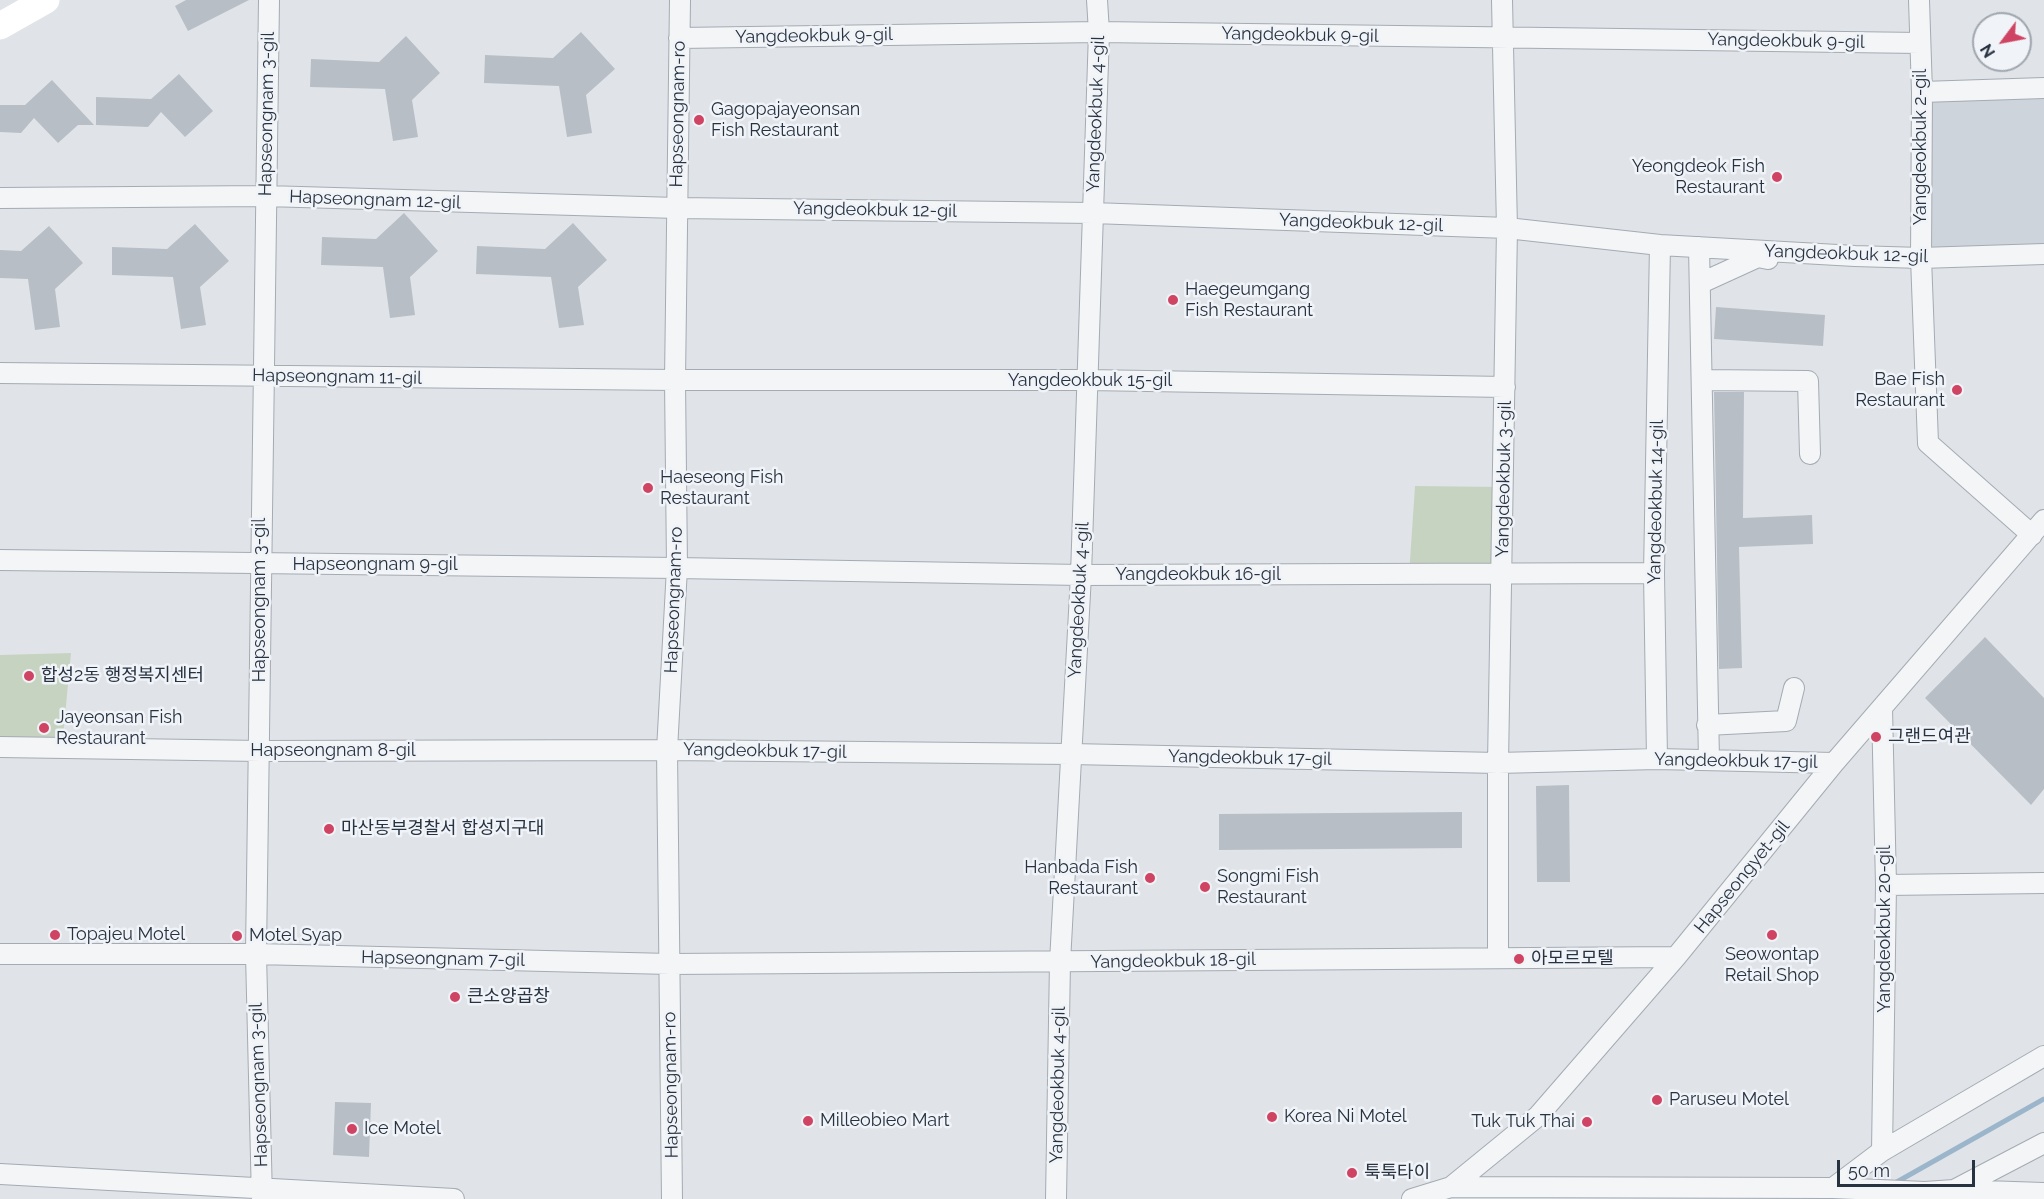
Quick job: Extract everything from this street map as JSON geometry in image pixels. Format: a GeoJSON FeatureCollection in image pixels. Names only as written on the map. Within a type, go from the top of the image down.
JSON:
{"type":"FeatureCollection","features":[{"type":"Feature","properties":{"kind":"main road"},"geometry":{"type":"LineString","coordinates":[[0,26],[46,0]]}},
{"type":"Feature","properties":{"kind":"street","name":"Hapseongnam 3-gil"},"geometry":{"type":"LineString","coordinates":[[262,1194],[256,954],[269,0]]}},
{"type":"Feature","properties":{"kind":"street","name":"Hapseongnam-ro"},"geometry":{"type":"LineString","coordinates":[[672,1199],[667,750],[677,568],[675,380],[681,0]]}},
{"type":"Feature","properties":{"kind":"street","name":"Yangdeokbuk 4-gil"},"geometry":{"type":"LineString","coordinates":[[1056,1199],[1060,962],[1081,575],[1099,32],[1097,0]]}},
{"type":"Feature","properties":{"kind":"street","name":"Yangdeokbuk 3-gil"},"geometry":{"type":"LineString","coordinates":[[1498,958],[1498,763],[1503,575],[1507,228],[1502,0]]}},
{"type":"Feature","properties":{"kind":"street","name":"Yangdeokbuk 2-gil"},"geometry":{"type":"LineString","coordinates":[[1919,0],[1922,92],[1921,258],[1928,443],[2038,528]]}},
{"type":"Feature","properties":{"kind":"street","name":"Yangdeokbuk 9-gil"},"geometry":{"type":"LineString","coordinates":[[680,38],[1099,32],[1920,43]]}},
{"type":"Feature","properties":{"kind":"street"},"geometry":{"type":"LineString","coordinates":[[1922,92],[2044,88]]}},
{"type":"Feature","properties":{"kind":"street","name":"Hapseongnam 12-gil"},"geometry":{"type":"LineString","coordinates":[[0,198],[266,196],[677,208]]}},
{"type":"Feature","properties":{"kind":"street","name":"Yangdeokbuk 12-gil"},"geometry":{"type":"LineString","coordinates":[[677,208],[1093,213],[1507,228],[1660,245],[1921,258],[2044,254]]}},
{"type":"Feature","properties":{"kind":"street","name":"Yangdeokbuk 14-gil"},"geometry":{"type":"LineString","coordinates":[[1657,759],[1654,573],[1660,245]]}},
{"type":"Feature","properties":{"kind":"street"},"geometry":{"type":"LineString","coordinates":[[1699,247],[1709,760]]}},
{"type":"Feature","properties":{"kind":"street"},"geometry":{"type":"LineString","coordinates":[[1701,283],[1758,258],[1834,265]]}},
{"type":"Feature","properties":{"kind":"street","name":"Hapseongnam 11-gil"},"geometry":{"type":"LineString","coordinates":[[0,373],[675,380]]}},
{"type":"Feature","properties":{"kind":"street","name":"Yangdeokbuk 15-gil"},"geometry":{"type":"LineString","coordinates":[[675,380],[1088,380],[1505,387]]}},
{"type":"Feature","properties":{"kind":"street"},"geometry":{"type":"LineString","coordinates":[[1702,380],[1808,381],[1810,454]]}},
{"type":"Feature","properties":{"kind":"street","name":"Hapseongyet-gil"},"geometry":{"type":"LineString","coordinates":[[1412,1199],[1451,1187],[1538,1116],[1676,957],[1834,762],[2038,528]]}},
{"type":"Feature","properties":{"kind":"street","name":"Hapseongnam 9-gil"},"geometry":{"type":"LineString","coordinates":[[0,560],[677,568]]}},
{"type":"Feature","properties":{"kind":"street","name":"Yangdeokbuk 16-gil"},"geometry":{"type":"LineString","coordinates":[[677,568],[1081,575],[1654,573]]}},
{"type":"Feature","properties":{"kind":"street"},"geometry":{"type":"LineString","coordinates":[[1707,725],[1786,721],[1794,688]]}},
{"type":"Feature","properties":{"kind":"street","name":"Yangdeokbuk 20-gil"},"geometry":{"type":"LineString","coordinates":[[1882,708],[1886,885],[1882,1151]]}},
{"type":"Feature","properties":{"kind":"street","name":"Hapseongnam 8-gil"},"geometry":{"type":"LineString","coordinates":[[0,747],[260,751],[667,750]]}},
{"type":"Feature","properties":{"kind":"street","name":"Yangdeokbuk 17-gil"},"geometry":{"type":"LineString","coordinates":[[667,750],[1071,754],[1498,763],[1657,759],[1834,762]]}},
{"type":"Feature","properties":{"kind":"street"},"geometry":{"type":"LineString","coordinates":[[1886,885],[2044,883]]}},
{"type":"Feature","properties":{"kind":"street","name":"Hapseongnam 7-gil"},"geometry":{"type":"LineString","coordinates":[[0,954],[256,954],[670,964]]}},
{"type":"Feature","properties":{"kind":"street","name":"Yangdeokbuk 18-gil"},"geometry":{"type":"LineString","coordinates":[[670,964],[1676,957]]}},
{"type":"Feature","properties":{"kind":"street"},"geometry":{"type":"LineString","coordinates":[[1837,1188],[1882,1151],[2044,1056]]}},
{"type":"Feature","properties":{"kind":"street"},"geometry":{"type":"LineString","coordinates":[[1954,1190],[2044,1143]]}},
{"type":"Feature","properties":{"kind":"street"},"geometry":{"type":"LineString","coordinates":[[0,1174],[262,1194],[454,1199]]}},
{"type":"Feature","properties":{"kind":"street"},"geometry":{"type":"LineString","coordinates":[[1451,1187],[1837,1188],[1914,1194],[1954,1190],[2044,1193]]}},
{"type":"Feature","properties":{"kind":"shaded area"},"geometry":{"type":"Polygon","coordinates":[[[2044,86],[2044,247],[1928,249],[1927,91],[2044,86]]]}},
{"type":"Feature","properties":{"kind":"green space"},"geometry":{"type":"Polygon","coordinates":[[[1415,486],[1504,487],[1503,575],[1409,575],[1415,486]]]}},
{"type":"Feature","properties":{"kind":"green space"},"geometry":{"type":"Polygon","coordinates":[[[71,653],[62,748],[0,747],[0,655],[71,653]]]}},
{"type":"Feature","properties":{"kind":"building"},"geometry":{"type":"Polygon","coordinates":[[[186,0],[249,0],[188,31],[175,6],[186,0]]]}},
{"type":"Feature","properties":{"kind":"building"},"geometry":{"type":"Polygon","coordinates":[[[581,32],[615,69],[586,95],[592,133],[567,137],[559,86],[484,83],[485,55],[553,58],[581,32]]]}},
{"type":"Feature","properties":{"kind":"building"},"geometry":{"type":"Polygon","coordinates":[[[406,36],[440,73],[412,100],[418,137],[393,141],[385,89],[310,87],[311,59],[379,62],[406,36]]]}},
{"type":"Feature","properties":{"kind":"building"},"geometry":{"type":"Polygon","coordinates":[[[179,74],[213,111],[185,137],[161,112],[148,127],[96,125],[96,97],[151,99],[179,74]]]}},
{"type":"Feature","properties":{"kind":"building"},"geometry":{"type":"Polygon","coordinates":[[[52,80],[94,125],[78,125],[58,143],[34,118],[21,133],[0,132],[0,105],[25,105],[52,80]]]}},
{"type":"Feature","properties":{"kind":"building"},"geometry":{"type":"Polygon","coordinates":[[[404,213],[438,251],[410,277],[415,315],[390,318],[383,267],[321,265],[322,237],[376,239],[404,213]]]}},
{"type":"Feature","properties":{"kind":"building"},"geometry":{"type":"Polygon","coordinates":[[[573,223],[607,260],[578,287],[584,325],[559,328],[551,277],[476,274],[477,246],[545,249],[573,223]]]}},
{"type":"Feature","properties":{"kind":"building"},"geometry":{"type":"Polygon","coordinates":[[[195,224],[229,261],[200,287],[206,325],[181,329],[173,277],[112,275],[112,247],[167,249],[195,224]]]}},
{"type":"Feature","properties":{"kind":"building"},"geometry":{"type":"Polygon","coordinates":[[[49,226],[83,263],[55,289],[60,327],[35,330],[28,279],[0,278],[0,250],[21,251],[49,226]]]}},
{"type":"Feature","properties":{"kind":"building"},"geometry":{"type":"Polygon","coordinates":[[[1716,307],[1825,315],[1823,346],[1714,339],[1716,307]]]}},
{"type":"Feature","properties":{"kind":"building"},"geometry":{"type":"Polygon","coordinates":[[[1714,392],[1744,392],[1743,518],[1812,515],[1813,544],[1739,547],[1742,668],[1719,669],[1714,392]]]}},
{"type":"Feature","properties":{"kind":"building"},"geometry":{"type":"Polygon","coordinates":[[[1985,637],[2044,698],[2044,789],[2031,805],[1925,698],[1985,637]]]}},
{"type":"Feature","properties":{"kind":"building"},"geometry":{"type":"Polygon","coordinates":[[[1569,785],[1570,882],[1537,882],[1536,786],[1569,785]]]}},
{"type":"Feature","properties":{"kind":"building"},"geometry":{"type":"Polygon","coordinates":[[[1462,812],[1462,848],[1219,850],[1219,814],[1462,812]]]}},
{"type":"Feature","properties":{"kind":"building","name":"Ice Motel"},"geometry":{"type":"Polygon","coordinates":[[[335,1102],[371,1103],[369,1157],[333,1155],[335,1102]]]}},
{"type":"Feature","properties":{"kind":"waterway"},"geometry":{"type":"LineString","coordinates":[[1895,1183],[2044,1099]]}},
{"type":"Feature","properties":{"kind":"place","name":"Gagopajayeonsan Fish Restaurant"},"geometry":{"type":"Point","coordinates":[699,120]}},
{"type":"Feature","properties":{"kind":"place","name":"Yeongdeok Fish Restaurant"},"geometry":{"type":"Point","coordinates":[1777,177]}},
{"type":"Feature","properties":{"kind":"place","name":"Haegeumgang Fish Restaurant"},"geometry":{"type":"Point","coordinates":[1173,300]}},
{"type":"Feature","properties":{"kind":"place","name":"Bae Fish Restaurant"},"geometry":{"type":"Point","coordinates":[1957,390]}},
{"type":"Feature","properties":{"kind":"place","name":"Haeseong Fish Restaurant"},"geometry":{"type":"Point","coordinates":[648,488]}},
{"type":"Feature","properties":{"kind":"place","name":"합성2동 행정복지센터"},"geometry":{"type":"Point","coordinates":[29,676]}},
{"type":"Feature","properties":{"kind":"place","name":"Jayeonsan Fish Restaurant"},"geometry":{"type":"Point","coordinates":[44,728]}},
{"type":"Feature","properties":{"kind":"place","name":"그랜드여관"},"geometry":{"type":"Point","coordinates":[1876,737]}},
{"type":"Feature","properties":{"kind":"place","name":"마산동부경찰서 합성지구대"},"geometry":{"type":"Point","coordinates":[329,829]}},
{"type":"Feature","properties":{"kind":"place","name":"Hanbada Fish Restaurant"},"geometry":{"type":"Point","coordinates":[1150,878]}},
{"type":"Feature","properties":{"kind":"place","name":"Songmi Fish Restaurant"},"geometry":{"type":"Point","coordinates":[1205,887]}},
{"type":"Feature","properties":{"kind":"place","name":"Topajeu Motel"},"geometry":{"type":"Point","coordinates":[55,935]}},
{"type":"Feature","properties":{"kind":"place","name":"Seowontap Retail Shop"},"geometry":{"type":"Point","coordinates":[1772,935]}},
{"type":"Feature","properties":{"kind":"place","name":"Motel Syap"},"geometry":{"type":"Point","coordinates":[237,936]}},
{"type":"Feature","properties":{"kind":"place","name":"아모르모텔"},"geometry":{"type":"Point","coordinates":[1519,959]}},
{"type":"Feature","properties":{"kind":"place","name":"큰소양곱창"},"geometry":{"type":"Point","coordinates":[455,997]}},
{"type":"Feature","properties":{"kind":"place","name":"Paruseu Motel"},"geometry":{"type":"Point","coordinates":[1657,1100]}},
{"type":"Feature","properties":{"kind":"place","name":"Korea Ni Motel"},"geometry":{"type":"Point","coordinates":[1272,1117]}},
{"type":"Feature","properties":{"kind":"place","name":"Milleobieo Mart"},"geometry":{"type":"Point","coordinates":[808,1121]}},
{"type":"Feature","properties":{"kind":"place","name":"Tuk Tuk Thai"},"geometry":{"type":"Point","coordinates":[1587,1122]}},
{"type":"Feature","properties":{"kind":"place","name":"Ice Motel"},"geometry":{"type":"Point","coordinates":[352,1129]}},
{"type":"Feature","properties":{"kind":"place","name":"툭툭타이"},"geometry":{"type":"Point","coordinates":[1352,1173]}}]}
